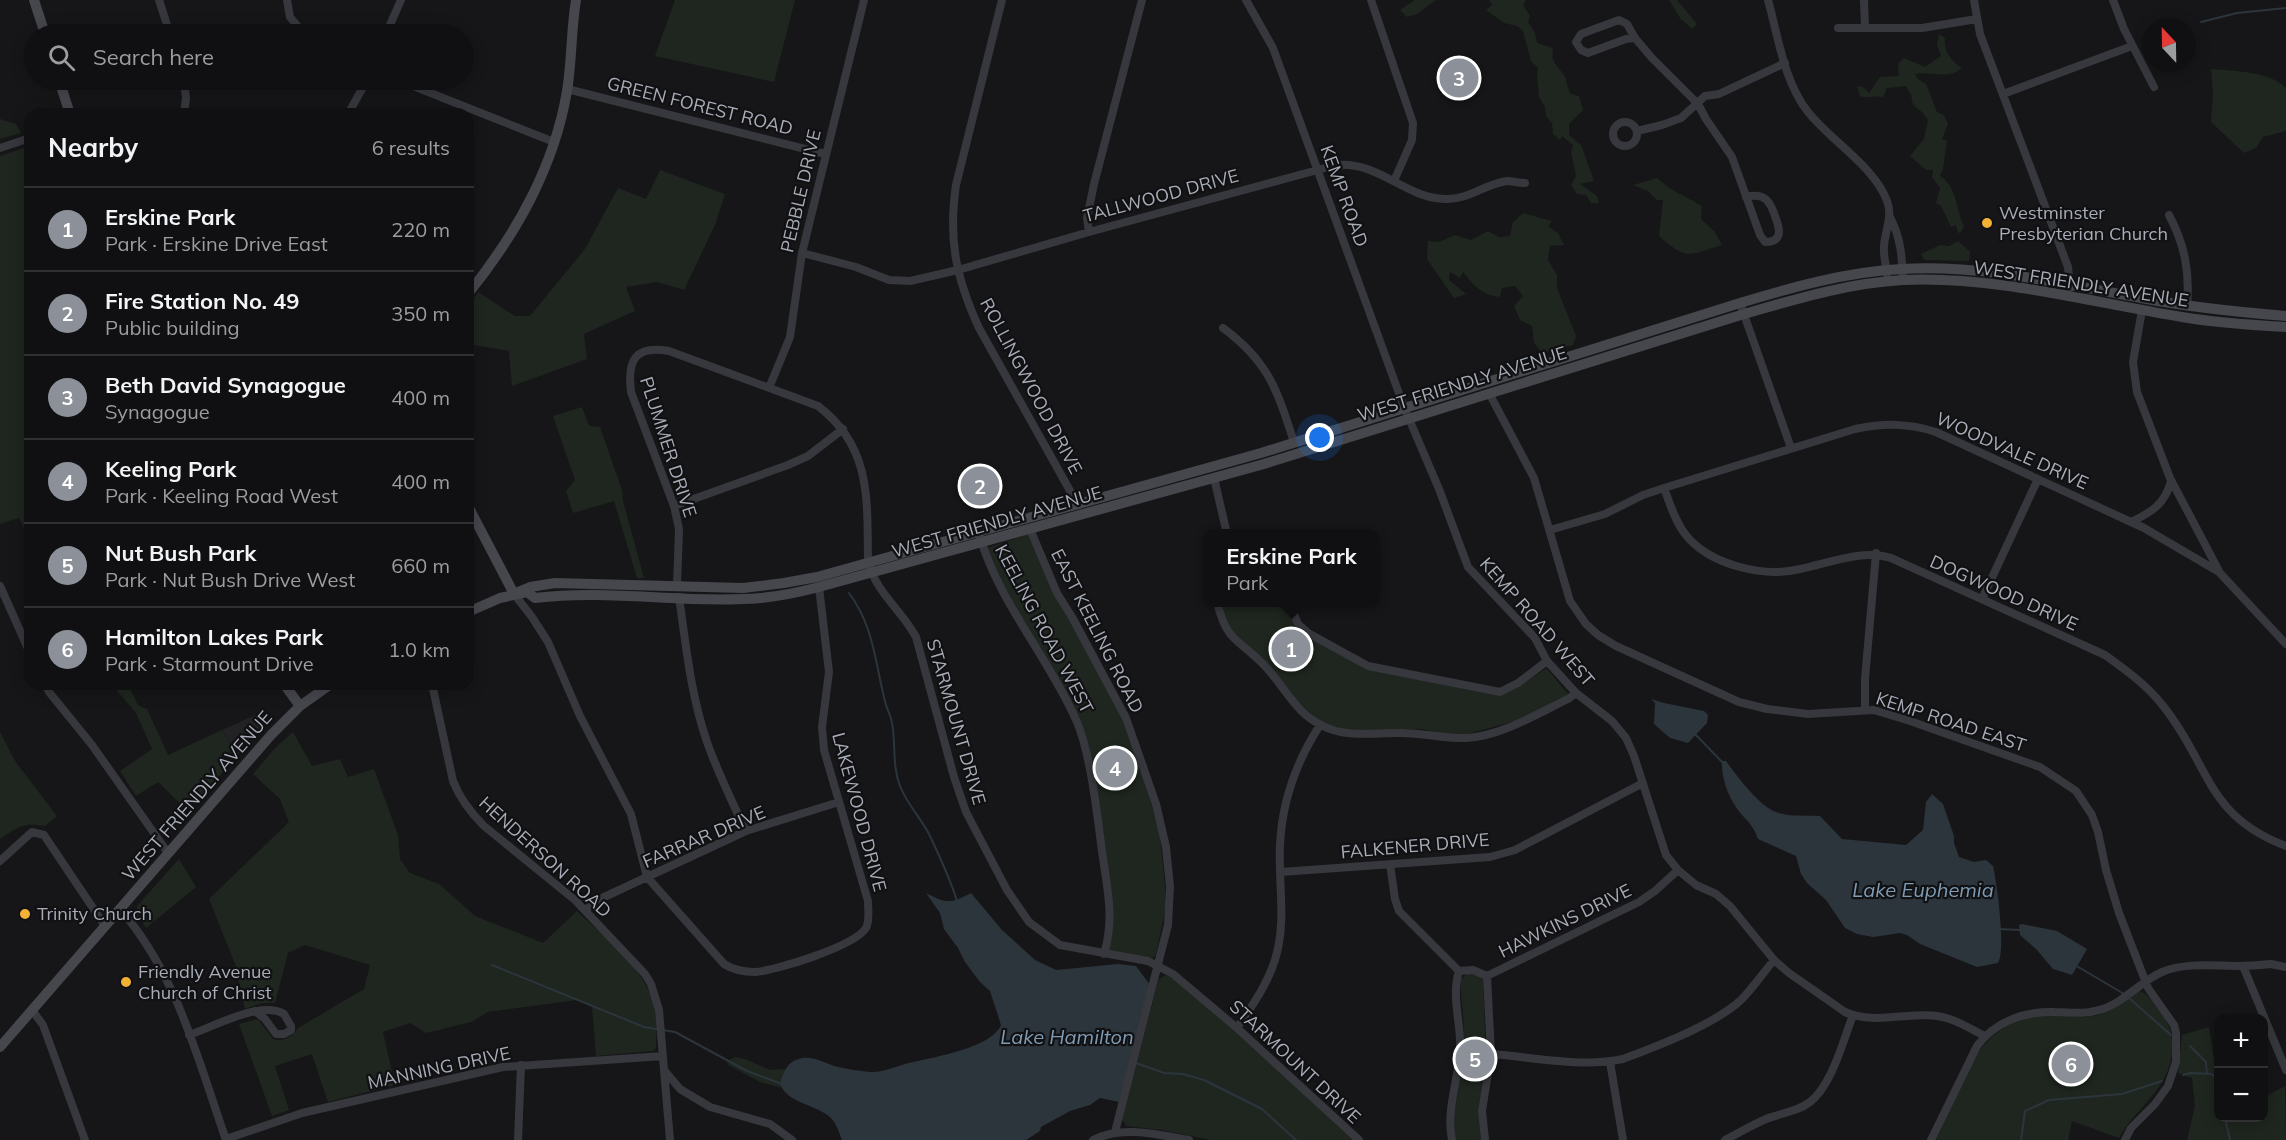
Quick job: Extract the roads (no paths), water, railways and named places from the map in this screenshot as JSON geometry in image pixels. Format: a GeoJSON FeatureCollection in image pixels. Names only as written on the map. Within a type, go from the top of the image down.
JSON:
{"type":"FeatureCollection","features":[{"type":"Feature","properties":{"kind":"main road"},"geometry":{"type":"LineString","coordinates":[[34,0],[42,24]]}},
{"type":"Feature","properties":{"kind":"main road"},"geometry":{"type":"LineString","coordinates":[[474,286],[517,228],[533,197],[554,142],[567,89],[576,0]]}},
{"type":"Feature","properties":{"kind":"main road"},"geometry":{"type":"LineString","coordinates":[[62,90],[68,108]]}},
{"type":"Feature","properties":{"kind":"main road","name":"WEST FRIENDLY AVENUE"},"geometry":{"type":"LineString","coordinates":[[514,594],[530,587],[555,583],[743,588],[817,577],[1294,442],[1404,407],[1742,309],[1887,276],[1903,274],[2070,290],[2187,306],[2286,316]]}},
{"type":"Feature","properties":{"kind":"main road","name":"WEST FRIENDLY AVENUE"},"geometry":{"type":"LineString","coordinates":[[2070,290],[2142,310],[2185,318],[2286,327]]}},
{"type":"Feature","properties":{"kind":"main road","name":"WEST FRIENDLY AVENUE"},"geometry":{"type":"LineString","coordinates":[[474,609],[500,598],[527,592],[535,598],[603,595],[761,598],[845,581],[1214,478],[1489,393],[1742,309]]}},
{"type":"Feature","properties":{"kind":"main road"},"geometry":{"type":"LineString","coordinates":[[474,517],[514,594]]}},
{"type":"Feature","properties":{"kind":"main road"},"geometry":{"type":"LineString","coordinates":[[288,690],[300,706]]}},
{"type":"Feature","properties":{"kind":"main road","name":"WEST FRIENDLY AVENUE"},"geometry":{"type":"LineString","coordinates":[[2,1041],[32,1010],[271,735],[300,706],[323,690]]}},
{"type":"Feature","properties":{"kind":"street"},"geometry":{"type":"LineString","coordinates":[[159,0],[167,24]]}},
{"type":"Feature","properties":{"kind":"street"},"geometry":{"type":"LineString","coordinates":[[287,0],[290,17],[296,24]]}},
{"type":"Feature","properties":{"kind":"street"},"geometry":{"type":"LineString","coordinates":[[390,24],[401,0]]}},
{"type":"Feature","properties":{"kind":"street","name":"PEBBLE DRIVE"},"geometry":{"type":"LineString","coordinates":[[770,388],[790,337],[802,253],[864,0]]}},
{"type":"Feature","properties":{"kind":"street","name":"ROLLINGWOOD DRIVE"},"geometry":{"type":"LineString","coordinates":[[1002,0],[956,185],[952,216],[953,244],[958,270],[979,328],[1078,504]]}},
{"type":"Feature","properties":{"kind":"street"},"geometry":{"type":"LineString","coordinates":[[1089,232],[1087,218],[1094,184],[1142,0]]}},
{"type":"Feature","properties":{"kind":"street","name":"KEMP ROAD"},"geometry":{"type":"LineString","coordinates":[[1246,0],[1273,48],[1404,407]]}},
{"type":"Feature","properties":{"kind":"street"},"geometry":{"type":"LineString","coordinates":[[1371,0],[1413,123],[1412,140],[1394,181]]}},
{"type":"Feature","properties":{"kind":"street"},"geometry":{"type":"LineString","coordinates":[[1768,0],[1785,63],[1806,110],[1880,186],[1888,202],[1890,217],[1901,246],[1903,274]]}},
{"type":"Feature","properties":{"kind":"street"},"geometry":{"type":"LineString","coordinates":[[1864,0],[1865,27]]}},
{"type":"Feature","properties":{"kind":"street"},"geometry":{"type":"LineString","coordinates":[[1974,0],[1980,33],[2068,267],[2070,290]]}},
{"type":"Feature","properties":{"kind":"street"},"geometry":{"type":"LineString","coordinates":[[2113,0],[2132,46],[2154,87]]}},
{"type":"Feature","properties":{"kind":"street"},"geometry":{"type":"LineString","coordinates":[[1838,28],[1922,28],[1977,19]]}},
{"type":"Feature","properties":{"kind":"street"},"geometry":{"type":"LineString","coordinates":[[1635,38],[1588,53],[1581,50],[1576,42],[1581,34],[1619,20],[1627,24],[1635,38],[1698,104],[1732,157],[1746,196],[1760,235],[1765,242],[1771,242],[1779,237],[1781,231],[1771,202],[1755,195],[1746,196]]}},
{"type":"Feature","properties":{"kind":"street"},"geometry":{"type":"LineString","coordinates":[[2003,94],[2132,46]]}},
{"type":"Feature","properties":{"kind":"street"},"geometry":{"type":"LineString","coordinates":[[1636,131],[1681,118],[1705,96],[1719,94],[1785,63]]}},
{"type":"Feature","properties":{"kind":"street","name":"GREEN FOREST ROAD"},"geometry":{"type":"LineString","coordinates":[[567,89],[825,154]]}},
{"type":"Feature","properties":{"kind":"street"},"geometry":{"type":"LineString","coordinates":[[185,90],[185,108]]}},
{"type":"Feature","properties":{"kind":"street"},"geometry":{"type":"LineString","coordinates":[[351,108],[361,90]]}},
{"type":"Feature","properties":{"kind":"street"},"geometry":{"type":"LineString","coordinates":[[423,90],[468,108]]}},
{"type":"Feature","properties":{"kind":"street"},"geometry":{"type":"LineString","coordinates":[[474,110],[554,142]]}},
{"type":"Feature","properties":{"kind":"street"},"geometry":{"type":"LineString","coordinates":[[0,148],[24,140]]}},
{"type":"Feature","properties":{"kind":"street","name":"TALLWOOD DRIVE"},"geometry":{"type":"LineString","coordinates":[[802,253],[856,267],[875,276],[899,281],[958,270],[1318,169],[1349,164],[1361,165],[1429,197],[1445,199],[1467,196],[1506,181],[1525,183]]}},
{"type":"Feature","properties":{"kind":"street"},"geometry":{"type":"LineString","coordinates":[[2169,215],[2177,230],[2186,258],[2187,306]]}},
{"type":"Feature","properties":{"kind":"street"},"geometry":{"type":"LineString","coordinates":[[1887,276],[1883,248],[1890,217]]}},
{"type":"Feature","properties":{"kind":"street"},"geometry":{"type":"LineString","coordinates":[[1742,309],[1791,448]]}},
{"type":"Feature","properties":{"kind":"street"},"geometry":{"type":"LineString","coordinates":[[2142,310],[2133,362],[2137,392],[2171,481],[2219,572]]}},
{"type":"Feature","properties":{"kind":"street"},"geometry":{"type":"LineString","coordinates":[[1222,328],[1240,340],[1267,372],[1276,388],[1294,442]]}},
{"type":"Feature","properties":{"kind":"street","name":"STARMOUNT DRIVE"},"geometry":{"type":"LineString","coordinates":[[636,356],[652,348],[669,351],[818,406],[843,429],[861,462],[865,484],[868,562],[871,574],[879,590],[905,620],[916,637],[963,803],[1007,891],[1029,922],[1060,945],[1131,957],[1158,966],[1192,988],[1359,1140]]}},
{"type":"Feature","properties":{"kind":"street","name":"PLUMMER DRIVE"},"geometry":{"type":"LineString","coordinates":[[636,356],[629,369],[631,392],[674,506],[679,529],[677,585]]}},
{"type":"Feature","properties":{"kind":"street","name":"KEMP ROAD EAST"},"geometry":{"type":"LineString","coordinates":[[1489,393],[1534,478],[1570,601],[1586,624],[1598,635],[1616,646],[1749,705],[1808,714],[1874,710],[2040,767],[2076,790],[2092,815],[2119,913],[2145,981],[2174,1025],[2177,1040],[2176,1062],[2168,1086],[2155,1104],[2131,1128],[2125,1140]]}},
{"type":"Feature","properties":{"kind":"street","name":"KEMP ROAD WEST"},"geometry":{"type":"LineString","coordinates":[[1404,407],[1468,567],[1535,638],[1546,661],[1576,693],[1612,722],[1626,738],[1666,855],[1678,870],[1696,885],[1716,894],[1730,906],[1774,960],[1816,993],[1853,1016]]}},
{"type":"Feature","properties":{"kind":"street","name":"WOODVALE DRIVE"},"geometry":{"type":"LineString","coordinates":[[1550,530],[1605,514],[1643,495],[1791,448],[1873,425],[1914,425],[1937,433],[2131,522],[2219,572],[2286,644]]}},
{"type":"Feature","properties":{"kind":"street"},"geometry":{"type":"LineString","coordinates":[[674,506],[808,456],[843,429]]}},
{"type":"Feature","properties":{"kind":"street"},"geometry":{"type":"LineString","coordinates":[[1214,478],[1226,529]]}},
{"type":"Feature","properties":{"kind":"street"},"geometry":{"type":"LineString","coordinates":[[1982,599],[2038,479]]}},
{"type":"Feature","properties":{"kind":"street"},"geometry":{"type":"LineString","coordinates":[[2131,522],[2158,507],[2168,494],[2171,481]]}},
{"type":"Feature","properties":{"kind":"street"},"geometry":{"type":"LineString","coordinates":[[1664,488],[1677,522],[1687,536],[1714,557],[1736,566],[1776,572],[1797,570],[1857,555],[1876,553],[1865,679],[1865,710]]}},
{"type":"Feature","properties":{"kind":"street","name":"EAST KEELING ROAD"},"geometry":{"type":"LineString","coordinates":[[1030,529],[1057,593],[1126,718],[1156,804],[1166,847],[1170,886],[1168,925],[1115,1132]]}},
{"type":"Feature","properties":{"kind":"street","name":"KEELING ROAD WEST"},"geometry":{"type":"LineString","coordinates":[[979,531],[996,579],[1064,696],[1082,736],[1100,834],[1110,910],[1109,936],[1104,954]]}},
{"type":"Feature","properties":{"kind":"street","name":"DOGWOOD DRIVE"},"geometry":{"type":"LineString","coordinates":[[1876,553],[2104,655],[2127,670],[2164,706],[2211,786],[2232,814],[2249,828],[2286,846]]}},
{"type":"Feature","properties":{"kind":"street"},"geometry":{"type":"LineString","coordinates":[[0,586],[24,634]]}},
{"type":"Feature","properties":{"kind":"street","name":"LAKEWOOD DRIVE"},"geometry":{"type":"LineString","coordinates":[[514,594],[552,649],[580,716],[631,814],[647,877],[713,954],[729,967],[752,972],[766,970],[844,945],[857,938],[867,927],[868,901],[823,738],[823,718],[829,672],[819,587]]}},
{"type":"Feature","properties":{"kind":"street"},"geometry":{"type":"LineString","coordinates":[[679,597],[695,699],[707,741],[720,777],[746,831]]}},
{"type":"Feature","properties":{"kind":"street"},"geometry":{"type":"LineString","coordinates":[[1218,607],[1222,624],[1229,635],[1263,664],[1290,700],[1320,725],[1339,732],[1352,734],[1418,732],[1449,738],[1467,738],[1505,728],[1559,704],[1576,693]]}},
{"type":"Feature","properties":{"kind":"street"},"geometry":{"type":"LineString","coordinates":[[1290,607],[1298,624],[1308,633],[1368,666],[1500,692],[1518,683],[1546,661]]}},
{"type":"Feature","properties":{"kind":"street"},"geometry":{"type":"LineString","coordinates":[[48,690],[92,745],[168,853]]}},
{"type":"Feature","properties":{"kind":"street","name":"HENDERSON ROAD"},"geometry":{"type":"LineString","coordinates":[[433,690],[453,781],[464,804],[484,826],[585,910],[632,958],[651,984],[659,1010],[670,1140]]}},
{"type":"Feature","properties":{"kind":"street"},"geometry":{"type":"LineString","coordinates":[[1237,1028],[1266,984],[1275,959],[1283,906],[1280,845],[1288,791],[1306,746],[1320,725]]}},
{"type":"Feature","properties":{"kind":"street","name":"FALKENER DRIVE"},"geometry":{"type":"LineString","coordinates":[[1281,872],[1490,857],[1515,850],[1643,783]]}},
{"type":"Feature","properties":{"kind":"street","name":"FARRAR DRIVE"},"geometry":{"type":"LineString","coordinates":[[585,910],[602,898],[746,831],[839,802]]}},
{"type":"Feature","properties":{"kind":"street"},"geometry":{"type":"LineString","coordinates":[[0,861],[32,832],[44,835],[105,926]]}},
{"type":"Feature","properties":{"kind":"street"},"geometry":{"type":"LineString","coordinates":[[1390,864],[1399,911],[1459,971],[1456,980],[1459,1061],[1449,1115],[1452,1140]]}},
{"type":"Feature","properties":{"kind":"street","name":"HAWKINS DRIVE"},"geometry":{"type":"LineString","coordinates":[[1459,971],[1473,970],[1487,976],[1639,902],[1678,870]]}},
{"type":"Feature","properties":{"kind":"street"},"geometry":{"type":"LineString","coordinates":[[120,909],[140,932],[157,959],[175,997],[226,1139]]}},
{"type":"Feature","properties":{"kind":"street"},"geometry":{"type":"LineString","coordinates":[[1491,1054],[1587,1062],[1610,1062],[1623,1059],[1728,1010],[1741,999],[1774,960]]}},
{"type":"Feature","properties":{"kind":"street"},"geometry":{"type":"LineString","coordinates":[[1931,1140],[1966,1065],[1984,1036],[2008,1020],[2031,1013],[2052,1011],[2086,1013],[2102,1010],[2117,1003],[2145,981],[2175,968],[2193,965],[2271,964],[2286,967]]}},
{"type":"Feature","properties":{"kind":"street"},"geometry":{"type":"LineString","coordinates":[[2243,966],[2286,1070]]}},
{"type":"Feature","properties":{"kind":"street"},"geometry":{"type":"LineString","coordinates":[[1485,1140],[1482,1112],[1491,1054],[1487,976]]}},
{"type":"Feature","properties":{"kind":"street"},"geometry":{"type":"LineString","coordinates":[[189,1035],[255,1011],[268,1009],[280,1011],[287,1018],[291,1030],[284,1034],[276,1034],[265,1018],[255,1011]]}},
{"type":"Feature","properties":{"kind":"street"},"geometry":{"type":"LineString","coordinates":[[32,1010],[43,1025],[85,1140]]}},
{"type":"Feature","properties":{"kind":"street"},"geometry":{"type":"LineString","coordinates":[[1725,1140],[1767,1118],[1798,1110],[1819,1094],[1828,1078],[1853,1016],[1941,1016],[1984,1036]]}},
{"type":"Feature","properties":{"kind":"street","name":"MANNING DRIVE"},"geometry":{"type":"LineString","coordinates":[[226,1139],[302,1113],[503,1067],[663,1056]]}},
{"type":"Feature","properties":{"kind":"street"},"geometry":{"type":"LineString","coordinates":[[1610,1062],[1623,1140]]}},
{"type":"Feature","properties":{"kind":"street"},"geometry":{"type":"LineString","coordinates":[[518,1140],[521,1065]]}},
{"type":"Feature","properties":{"kind":"street"},"geometry":{"type":"LineString","coordinates":[[664,1070],[680,1089],[710,1107],[770,1124],[792,1140]]}},
{"type":"Feature","properties":{"kind":"street"},"geometry":{"type":"LineString","coordinates":[[1093,1140],[1115,1132],[1144,1133],[1190,1140]]}},
{"type":"Feature","properties":{"kind":"water"},"geometry":{"type":"Polygon","coordinates":[[[1651,699],[1704,711],[1708,715],[1707,723],[1688,743],[1670,738],[1654,724],[1655,703],[1651,699]]]}},
{"type":"Feature","properties":{"kind":"water","name":"Lake Euphemia"},"geometry":{"type":"Polygon","coordinates":[[[1722,761],[1726,761],[1749,790],[1770,809],[1787,815],[1820,816],[1842,839],[1906,845],[1923,830],[1926,802],[1932,794],[1943,804],[1959,857],[1974,862],[1986,860],[1993,866],[2001,931],[1998,963],[1977,967],[1920,944],[1907,935],[1900,933],[1873,937],[1857,934],[1845,928],[1826,900],[1807,883],[1801,874],[1796,856],[1758,839],[1752,826],[1730,797],[1723,775],[1722,761]]]}},
{"type":"Feature","properties":{"kind":"water","name":"Lake Hamilton"},"geometry":{"type":"Polygon","coordinates":[[[926,893],[944,901],[953,901],[971,893],[1002,930],[1035,960],[1056,970],[1118,964],[1136,966],[1150,985],[1119,1102],[1100,1098],[1090,1105],[1070,1111],[1041,1127],[1040,1131],[1026,1140],[842,1140],[831,1118],[789,1096],[784,1091],[780,1084],[783,1074],[787,1067],[797,1059],[811,1058],[838,1067],[879,1072],[972,1046],[995,1033],[1001,1025],[990,991],[965,962],[944,929],[940,913],[926,893]]]}},
{"type":"Feature","properties":{"kind":"water"},"geometry":{"type":"Polygon","coordinates":[[[2019,925],[2057,931],[2087,949],[2072,975],[2053,969],[2020,935],[2019,925]]]}},
{"type":"Feature","properties":{"kind":"waterway"},"geometry":{"type":"LineString","coordinates":[[2201,22],[2237,13],[2286,8]]}},
{"type":"Feature","properties":{"kind":"waterway"},"geometry":{"type":"LineString","coordinates":[[849,593],[858,606],[873,647],[886,705],[892,720],[896,771],[900,786],[929,834],[957,901]]}},
{"type":"Feature","properties":{"kind":"waterway"},"geometry":{"type":"LineString","coordinates":[[1696,735],[1723,763]]}},
{"type":"Feature","properties":{"kind":"waterway"},"geometry":{"type":"LineString","coordinates":[[1999,929],[2020,930]]}},
{"type":"Feature","properties":{"kind":"waterway"},"geometry":{"type":"LineString","coordinates":[[492,965],[644,1027],[675,1032],[747,1071],[782,1084]]}},
{"type":"Feature","properties":{"kind":"waterway"},"geometry":{"type":"LineString","coordinates":[[2075,965],[2124,994]]}},
{"type":"Feature","properties":{"kind":"waterway"},"geometry":{"type":"LineString","coordinates":[[2129,998],[2171,1035]]}},
{"type":"Feature","properties":{"kind":"waterway"},"geometry":{"type":"LineString","coordinates":[[2190,1046],[2206,1062],[2207,1074]]}},
{"type":"Feature","properties":{"kind":"waterway"},"geometry":{"type":"LineString","coordinates":[[1136,1063],[1164,1073],[1183,1074],[1204,1080],[1262,1109],[1296,1140]]}},
{"type":"Feature","properties":{"kind":"waterway"},"geometry":{"type":"LineString","coordinates":[[2183,1075],[2190,1073],[2214,1076]]}},
{"type":"Feature","properties":{"kind":"waterway"},"geometry":{"type":"LineString","coordinates":[[2021,1140],[2025,1111],[2049,1100],[2122,1094],[2162,1081]]}},
{"type":"Feature","properties":{"kind":"waterway"},"geometry":{"type":"LineString","coordinates":[[2226,1122],[2230,1140]]}},
{"type":"Feature","properties":{"kind":"place","name":"Beth David Synagogue"},"geometry":{"type":"Point","coordinates":[1459,78]}},
{"type":"Feature","properties":{"kind":"place","name":"Westminster Presbyterian Church"},"geometry":{"type":"Point","coordinates":[1987,223]}},
{"type":"Feature","properties":{"kind":"place","name":"Fire Station No. 49"},"geometry":{"type":"Point","coordinates":[980,486]}},
{"type":"Feature","properties":{"kind":"place","name":"Erskine Park"},"geometry":{"type":"Point","coordinates":[1291,649]}},
{"type":"Feature","properties":{"kind":"place","name":"Keeling Park"},"geometry":{"type":"Point","coordinates":[1115,768]}},
{"type":"Feature","properties":{"kind":"place","name":"Trinity Church"},"geometry":{"type":"Point","coordinates":[25,914]}},
{"type":"Feature","properties":{"kind":"place","name":"Friendly Avenue Church of Christ"},"geometry":{"type":"Point","coordinates":[126,982]}},
{"type":"Feature","properties":{"kind":"place","name":"Nut Bush Park"},"geometry":{"type":"Point","coordinates":[1475,1059]}},
{"type":"Feature","properties":{"kind":"place","name":"Hamilton Lakes Park"},"geometry":{"type":"Point","coordinates":[2071,1064]}}]}
